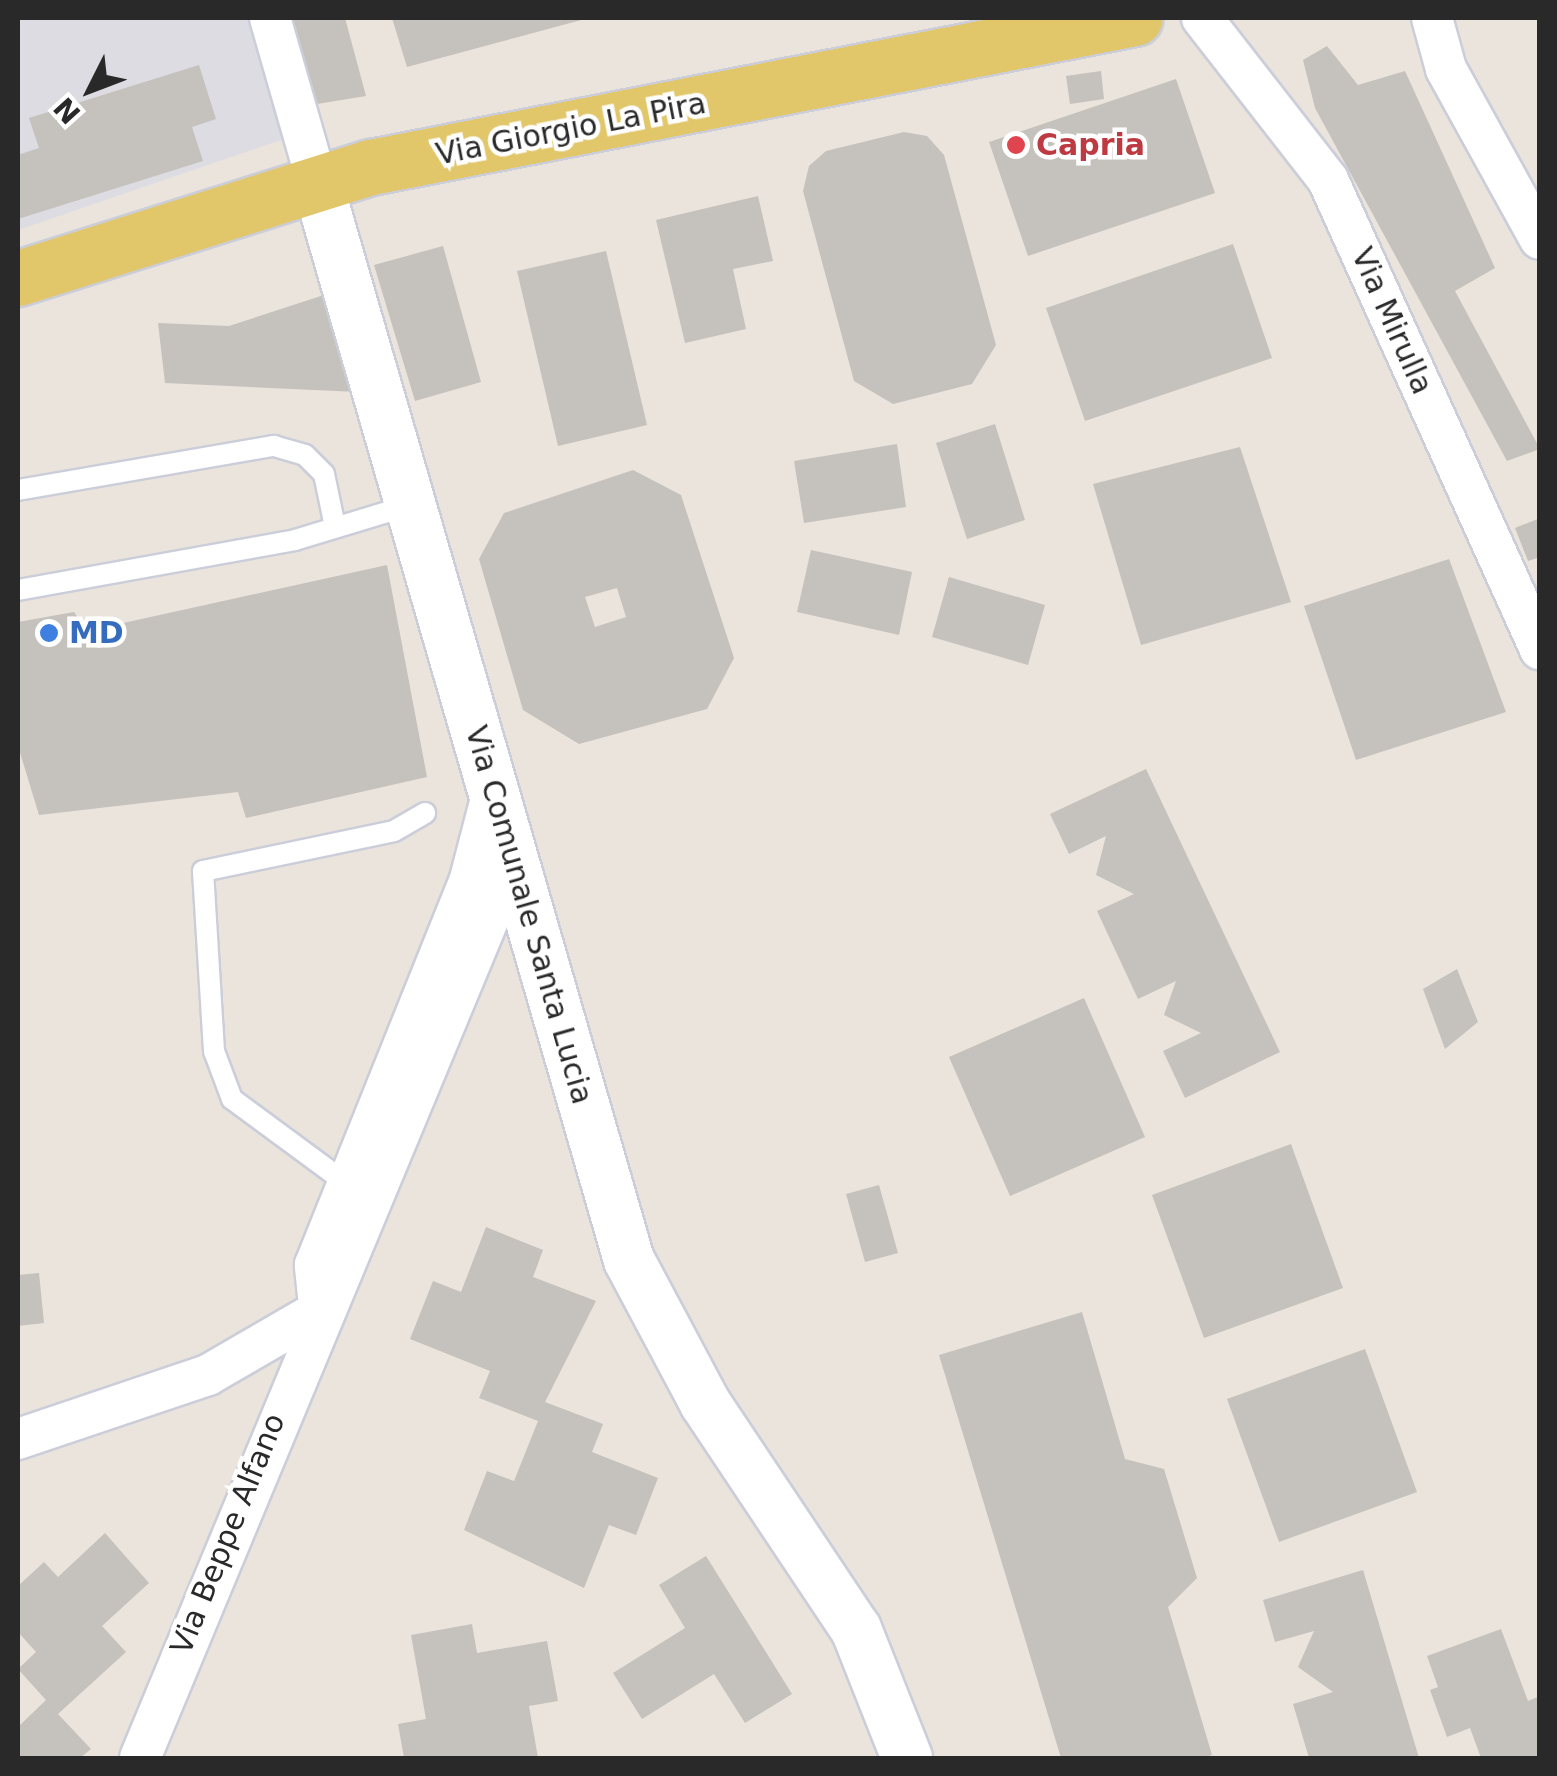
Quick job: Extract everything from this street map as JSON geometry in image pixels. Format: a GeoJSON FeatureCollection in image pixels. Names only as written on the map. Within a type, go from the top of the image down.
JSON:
{"type":"FeatureCollection","features":[{"type":"Feature","properties":{"kind":"main road","name":"Via Giorgio La Pira"},"geometry":{"type":"LineString","coordinates":[[18,278],[317,182],[1135,18]]}},
{"type":"Feature","properties":{"kind":"street","name":"Via Comunale Santa Lucia"},"geometry":{"type":"LineString","coordinates":[[270,18],[629,1260],[705,1403],[856,1629],[907,1758]]}},
{"type":"Feature","properties":{"kind":"street","name":"Via Mirulla"},"geometry":{"type":"LineString","coordinates":[[1202,18],[1328,180],[1540,649]]}},
{"type":"Feature","properties":{"kind":"street"},"geometry":{"type":"LineString","coordinates":[[1432,18],[1446,69],[1537,246]]}},
{"type":"Feature","properties":{"kind":"street"},"geometry":{"type":"LineString","coordinates":[[18,1439],[208,1375],[320,1310],[315,1265],[470,879],[494,787]]}},
{"type":"Feature","properties":{"kind":"street","name":"Via Beppe Alfano"},"geometry":{"type":"LineString","coordinates":[[140,1758],[320,1310],[513,860]]}},
{"type":"Feature","properties":{"kind":"lane"},"geometry":{"type":"LineString","coordinates":[[18,490],[274,446],[305,455],[324,474],[334,522]]}},
{"type":"Feature","properties":{"kind":"lane"},"geometry":{"type":"LineString","coordinates":[[18,590],[295,540],[334,522],[412,505]]}},
{"type":"Feature","properties":{"kind":"lane"},"geometry":{"type":"LineString","coordinates":[[346,1183],[232,1099],[214,1051],[203,871],[394,832],[425,813]]}},
{"type":"Feature","properties":{"kind":"shaded area"},"geometry":{"type":"Polygon","coordinates":[[[18,18],[255,18],[287,138],[18,230],[18,18]]]}},
{"type":"Feature","properties":{"kind":"building"},"geometry":{"type":"Polygon","coordinates":[[[290,18],[345,18],[366,96],[317,104],[290,18]]]}},
{"type":"Feature","properties":{"kind":"building"},"geometry":{"type":"Polygon","coordinates":[[[392,18],[585,18],[585,19],[407,67],[392,18]]]}},
{"type":"Feature","properties":{"kind":"building"},"geometry":{"type":"Polygon","coordinates":[[[1327,46],[1358,85],[1405,71],[1495,268],[1455,291],[1540,449],[1507,461],[1315,108],[1303,60],[1327,46]]]}},
{"type":"Feature","properties":{"kind":"building"},"geometry":{"type":"Polygon","coordinates":[[[199,65],[216,119],[192,127],[203,161],[18,219],[18,155],[39,148],[29,118],[199,65]]]}},
{"type":"Feature","properties":{"kind":"building"},"geometry":{"type":"Polygon","coordinates":[[[1101,71],[1104,99],[1070,104],[1066,76],[1101,71]]]}},
{"type":"Feature","properties":{"kind":"building"},"geometry":{"type":"Polygon","coordinates":[[[1176,79],[1215,193],[1028,256],[989,142],[1176,79]]]}},
{"type":"Feature","properties":{"kind":"building"},"geometry":{"type":"Polygon","coordinates":[[[904,132],[927,136],[944,155],[996,345],[972,384],[893,404],[854,381],[803,191],[809,166],[826,151],[904,132]]]}},
{"type":"Feature","properties":{"kind":"building"},"geometry":{"type":"Polygon","coordinates":[[[758,196],[773,261],[733,269],[746,329],[685,343],[656,220],[758,196]]]}},
{"type":"Feature","properties":{"kind":"building"},"geometry":{"type":"Polygon","coordinates":[[[1233,244],[1272,358],[1085,421],[1046,308],[1233,244]]]}},
{"type":"Feature","properties":{"kind":"building"},"geometry":{"type":"Polygon","coordinates":[[[443,246],[481,382],[415,401],[374,265],[443,246]]]}},
{"type":"Feature","properties":{"kind":"building"},"geometry":{"type":"Polygon","coordinates":[[[606,251],[647,425],[558,446],[517,271],[606,251]]]}},
{"type":"Feature","properties":{"kind":"building"},"geometry":{"type":"Polygon","coordinates":[[[324,295],[358,392],[165,383],[158,323],[229,326],[324,295]]]}},
{"type":"Feature","properties":{"kind":"building"},"geometry":{"type":"Polygon","coordinates":[[[995,424],[1025,520],[967,539],[936,443],[995,424]]]}},
{"type":"Feature","properties":{"kind":"building"},"geometry":{"type":"Polygon","coordinates":[[[897,444],[906,507],[804,523],[794,461],[897,444]]]}},
{"type":"Feature","properties":{"kind":"building"},"geometry":{"type":"Polygon","coordinates":[[[1240,447],[1291,602],[1141,645],[1093,484],[1240,447]]]}},
{"type":"Feature","properties":{"kind":"building"},"geometry":{"type":"Polygon","coordinates":[[[633,470],[681,495],[734,658],[707,709],[579,744],[523,710],[479,559],[504,513],[633,470]],[[617,588],[585,597],[595,627],[626,617],[617,588]]]}},
{"type":"Feature","properties":{"kind":"building"},"geometry":{"type":"Polygon","coordinates":[[[1540,518],[1540,557],[1528,561],[1515,528],[1540,518]]]}},
{"type":"Feature","properties":{"kind":"building"},"geometry":{"type":"Polygon","coordinates":[[[811,550],[912,572],[899,635],[797,612],[811,550]]]}},
{"type":"Feature","properties":{"kind":"building"},"geometry":{"type":"Polygon","coordinates":[[[1449,559],[1506,712],[1356,760],[1304,606],[1449,559]]]}},
{"type":"Feature","properties":{"kind":"building"},"geometry":{"type":"Polygon","coordinates":[[[387,565],[427,777],[246,818],[238,792],[39,815],[18,746],[18,622],[74,612],[87,631],[387,565]]]}},
{"type":"Feature","properties":{"kind":"building"},"geometry":{"type":"Polygon","coordinates":[[[949,577],[1045,605],[1028,665],[932,637],[949,577]]]}},
{"type":"Feature","properties":{"kind":"building"},"geometry":{"type":"Polygon","coordinates":[[[1146,769],[1280,1052],[1185,1098],[1163,1051],[1201,1033],[1164,1015],[1176,981],[1138,999],[1097,911],[1134,894],[1096,875],[1106,836],[1069,854],[1050,814],[1146,769]]]}},
{"type":"Feature","properties":{"kind":"building"},"geometry":{"type":"Polygon","coordinates":[[[1457,969],[1478,1022],[1445,1049],[1423,989],[1457,969]]]}},
{"type":"Feature","properties":{"kind":"building"},"geometry":{"type":"Polygon","coordinates":[[[1084,998],[1145,1137],[1010,1196],[949,1057],[1084,998]]]}},
{"type":"Feature","properties":{"kind":"building"},"geometry":{"type":"Polygon","coordinates":[[[1291,1144],[1343,1288],[1204,1338],[1152,1195],[1291,1144]]]}},
{"type":"Feature","properties":{"kind":"building"},"geometry":{"type":"Polygon","coordinates":[[[879,1185],[898,1253],[865,1262],[846,1194],[879,1185]]]}},
{"type":"Feature","properties":{"kind":"building"},"geometry":{"type":"Polygon","coordinates":[[[486,1227],[543,1250],[533,1277],[596,1301],[545,1402],[603,1424],[592,1452],[658,1478],[636,1535],[609,1525],[584,1588],[464,1530],[487,1471],[514,1481],[538,1421],[479,1398],[490,1371],[410,1339],[433,1281],[461,1292],[486,1227]]]}},
{"type":"Feature","properties":{"kind":"building"},"geometry":{"type":"Polygon","coordinates":[[[39,1273],[44,1323],[18,1326],[18,1275],[39,1273]]]}},
{"type":"Feature","properties":{"kind":"building"},"geometry":{"type":"Polygon","coordinates":[[[1082,1312],[1125,1459],[1164,1469],[1197,1578],[1168,1607],[1212,1755],[1061,1758],[939,1355],[1082,1312]]]}},
{"type":"Feature","properties":{"kind":"building"},"geometry":{"type":"Polygon","coordinates":[[[1365,1349],[1417,1492],[1279,1542],[1227,1399],[1365,1349]]]}},
{"type":"Feature","properties":{"kind":"building"},"geometry":{"type":"Polygon","coordinates":[[[105,1533],[149,1583],[102,1626],[126,1652],[58,1714],[91,1749],[80,1758],[18,1758],[18,1727],[46,1700],[18,1669],[36,1652],[18,1632],[18,1586],[44,1562],[58,1577],[105,1533]]]}},
{"type":"Feature","properties":{"kind":"building"},"geometry":{"type":"Polygon","coordinates":[[[706,1556],[792,1694],[745,1723],[714,1674],[642,1719],[613,1673],[685,1628],[659,1585],[706,1556]]]}},
{"type":"Feature","properties":{"kind":"building"},"geometry":{"type":"Polygon","coordinates":[[[1363,1570],[1419,1758],[1309,1758],[1293,1704],[1333,1692],[1298,1667],[1314,1631],[1275,1642],[1263,1600],[1363,1570]]]}},
{"type":"Feature","properties":{"kind":"building"},"geometry":{"type":"Polygon","coordinates":[[[472,1624],[477,1653],[547,1641],[558,1701],[529,1706],[538,1758],[404,1758],[398,1724],[426,1719],[411,1635],[472,1624]]]}},
{"type":"Feature","properties":{"kind":"building"},"geometry":{"type":"Polygon","coordinates":[[[1501,1629],[1528,1701],[1540,1696],[1540,1758],[1481,1758],[1470,1728],[1447,1737],[1430,1690],[1438,1687],[1427,1656],[1501,1629]]]}},
{"type":"Feature","properties":{"kind":"place","name":"Capria"},"geometry":{"type":"Point","coordinates":[1016,145]}},
{"type":"Feature","properties":{"kind":"place","name":"MD"},"geometry":{"type":"Point","coordinates":[49,633]}}]}
